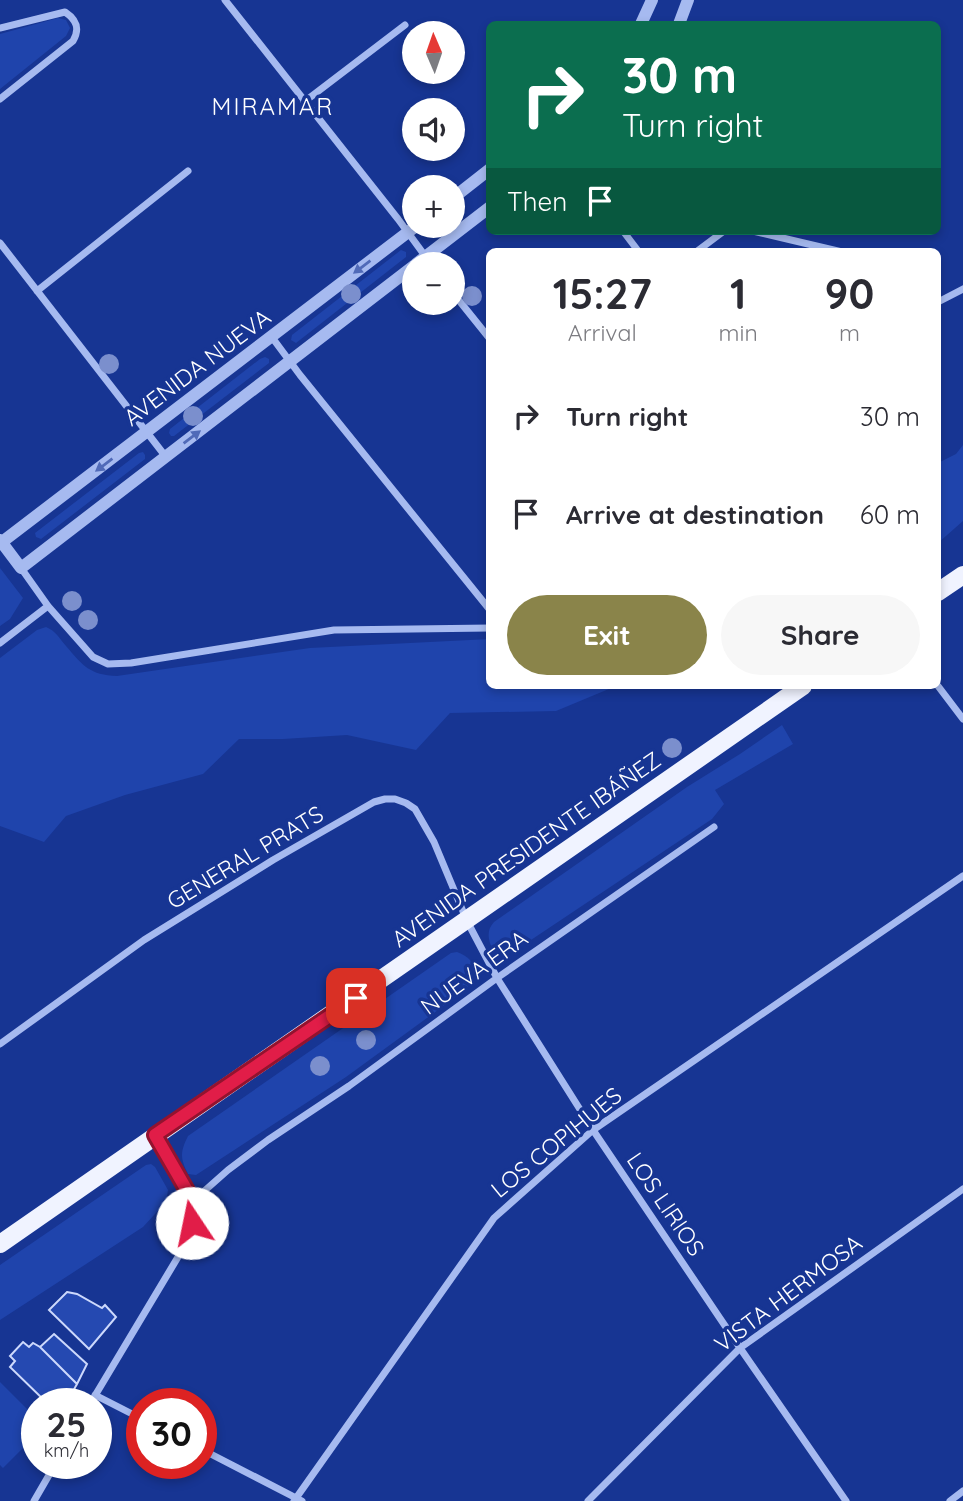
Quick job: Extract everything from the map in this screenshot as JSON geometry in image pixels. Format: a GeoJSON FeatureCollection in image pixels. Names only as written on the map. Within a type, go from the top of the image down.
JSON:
{"type":"FeatureCollection","features":[{"type":"Feature","properties":{"kind":"main road"},"geometry":{"type":"LineString","coordinates":[[941,590],[963,575]]}},
{"type":"Feature","properties":{"kind":"main road","name":"AVENIDA PRESIDENTE IBÁÑEZ"},"geometry":{"type":"LineString","coordinates":[[0,1244],[799,689]]}},
{"type":"Feature","properties":{"kind":"street"},"geometry":{"type":"LineString","coordinates":[[225,0],[304,102],[402,217]]}},
{"type":"Feature","properties":{"kind":"street"},"geometry":{"type":"LineString","coordinates":[[642,21],[652,0]]}},
{"type":"Feature","properties":{"kind":"street"},"geometry":{"type":"LineString","coordinates":[[680,21],[688,0]]}},
{"type":"Feature","properties":{"kind":"street"},"geometry":{"type":"LineString","coordinates":[[0,28],[65,12],[75,20],[78,27],[73,41],[0,99]]}},
{"type":"Feature","properties":{"kind":"street"},"geometry":{"type":"LineString","coordinates":[[304,102],[402,27]]}},
{"type":"Feature","properties":{"kind":"street"},"geometry":{"type":"LineString","coordinates":[[37,291],[188,171]]}},
{"type":"Feature","properties":{"kind":"street"},"geometry":{"type":"LineString","coordinates":[[465,189],[486,172]]}},
{"type":"Feature","properties":{"kind":"street"},"geometry":{"type":"LineString","coordinates":[[435,252],[486,210]]}},
{"type":"Feature","properties":{"kind":"street"},"geometry":{"type":"LineString","coordinates":[[701,248],[719,235]]}},
{"type":"Feature","properties":{"kind":"street"},"geometry":{"type":"LineString","coordinates":[[770,235],[825,248]]}},
{"type":"Feature","properties":{"kind":"street","name":"AVENIDA NUEVA"},"geometry":{"type":"LineString","coordinates":[[1,541],[402,237]]}},
{"type":"Feature","properties":{"kind":"street"},"geometry":{"type":"LineString","coordinates":[[0,243],[166,457]]}},
{"type":"Feature","properties":{"kind":"street"},"geometry":{"type":"LineString","coordinates":[[21,568],[402,278]]}},
{"type":"Feature","properties":{"kind":"street"},"geometry":{"type":"LineString","coordinates":[[941,300],[963,289]]}},
{"type":"Feature","properties":{"kind":"street"},"geometry":{"type":"LineString","coordinates":[[465,308],[486,334]]}},
{"type":"Feature","properties":{"kind":"street"},"geometry":{"type":"LineString","coordinates":[[271,336],[486,605]]}},
{"type":"Feature","properties":{"kind":"street"},"geometry":{"type":"LineString","coordinates":[[1,541],[48,606],[93,657],[108,664],[131,663],[334,630],[486,628]]}},
{"type":"Feature","properties":{"kind":"street"},"geometry":{"type":"LineString","coordinates":[[0,643],[48,606]]}},
{"type":"Feature","properties":{"kind":"street"},"geometry":{"type":"LineString","coordinates":[[940,689],[963,719]]}},
{"type":"Feature","properties":{"kind":"street","name":"GENERAL PRATS"},"geometry":{"type":"LineString","coordinates":[[0,1044],[144,940],[273,860],[374,802],[385,799],[395,799],[415,809],[434,842],[467,921]]}},
{"type":"Feature","properties":{"kind":"street","name":"NUEVA ERA"},"geometry":{"type":"LineString","coordinates":[[193,1201],[268,1140],[349,1086],[497,978],[714,827]]}},
{"type":"Feature","properties":{"kind":"street","name":"LOS COPIHUES"},"geometry":{"type":"LineString","coordinates":[[298,1500],[494,1218],[593,1130],[963,876]]}},
{"type":"Feature","properties":{"kind":"street","name":"LOS LIRIOS"},"geometry":{"type":"LineString","coordinates":[[467,921],[497,978],[593,1130],[846,1501]]}},
{"type":"Feature","properties":{"kind":"street"},"geometry":{"type":"LineString","coordinates":[[99,1388],[184,1247],[192,1223],[193,1201],[155,1135]]}},
{"type":"Feature","properties":{"kind":"street","name":"VISTA HERMOSA"},"geometry":{"type":"LineString","coordinates":[[588,1501],[740,1348],[963,1189]]}},
{"type":"Feature","properties":{"kind":"street"},"geometry":{"type":"LineString","coordinates":[[217,1457],[298,1500]]}},
{"type":"Feature","properties":{"kind":"street"},"geometry":{"type":"LineString","coordinates":[[34,1501],[47,1479]]}},
{"type":"Feature","properties":{"kind":"street"},"geometry":{"type":"LineString","coordinates":[[950,1501],[963,1491]]}},
{"type":"Feature","properties":{"kind":"shaded area"},"geometry":{"type":"Polygon","coordinates":[[[58,18],[66,20],[70,28],[66,36],[0,89],[0,34],[58,18]]]}},
{"type":"Feature","properties":{"kind":"shaded area"},"geometry":{"type":"Polygon","coordinates":[[[401,250],[406,252],[402,252],[402,260],[296,343],[291,340],[292,335],[401,250]]]}},
{"type":"Feature","properties":{"kind":"shaded area"},"geometry":{"type":"Polygon","coordinates":[[[265,357],[269,359],[269,363],[171,436],[170,429],[265,357]]]}},
{"type":"Feature","properties":{"kind":"shaded area"},"geometry":{"type":"Polygon","coordinates":[[[963,445],[963,521],[941,540],[941,462],[956,454],[963,445]]]}},
{"type":"Feature","properties":{"kind":"shaded area"},"geometry":{"type":"Polygon","coordinates":[[[143,452],[145,459],[41,539],[36,537],[35,533],[143,452]]]}},
{"type":"Feature","properties":{"kind":"shaded area"},"geometry":{"type":"Polygon","coordinates":[[[0,568],[23,598],[10,619],[0,626],[0,568]]]}},
{"type":"Feature","properties":{"kind":"shaded area"},"geometry":{"type":"Polygon","coordinates":[[[46,627],[55,633],[82,664],[93,671],[117,676],[310,648],[486,639],[486,689],[609,689],[556,711],[450,713],[416,750],[347,735],[239,739],[203,774],[125,795],[66,816],[44,842],[0,826],[0,658],[37,630],[46,627]]]}},
{"type":"Feature","properties":{"kind":"shaded area"},"geometry":{"type":"Polygon","coordinates":[[[782,725],[793,744],[715,790],[724,804],[712,819],[522,946],[502,953],[494,949],[489,934],[494,922],[687,787],[782,725]]]}},
{"type":"Feature","properties":{"kind":"shaded area"},"geometry":{"type":"Polygon","coordinates":[[[457,952],[469,959],[474,969],[472,980],[464,991],[346,1077],[196,1175],[188,1174],[182,1155],[188,1136],[451,953],[457,952]]]}},
{"type":"Feature","properties":{"kind":"shaded area"},"geometry":{"type":"Polygon","coordinates":[[[151,1164],[168,1190],[166,1202],[143,1227],[0,1320],[0,1265],[151,1164]]]}},
{"type":"Feature","properties":{"kind":"shaded area"},"geometry":{"type":"Polygon","coordinates":[[[0,1382],[21,1403],[21,1450],[3,1468],[0,1465],[0,1382]]]}},
{"type":"Feature","properties":{"kind":"building"},"geometry":{"type":"Polygon","coordinates":[[[67,1292],[77,1294],[102,1308],[105,1305],[116,1317],[89,1349],[49,1310],[67,1292]]]}},
{"type":"Feature","properties":{"kind":"building"},"geometry":{"type":"Polygon","coordinates":[[[54,1334],[87,1364],[77,1384],[40,1347],[54,1334]]]}},
{"type":"Feature","properties":{"kind":"building"},"geometry":{"type":"Polygon","coordinates":[[[23,1342],[29,1347],[33,1343],[77,1384],[75,1388],[32,1388],[10,1367],[15,1361],[10,1356],[23,1342]]]}},
{"type":"Feature","properties":{"kind":"district","name":"MIRAMAR"},"geometry":{"type":"Point","coordinates":[273,106]}},
{"type":"Feature","properties":{"kind":"route"},"geometry":{"type":"LineString","coordinates":[[192,1223],[193,1201],[155,1135],[356,998]]}}]}
